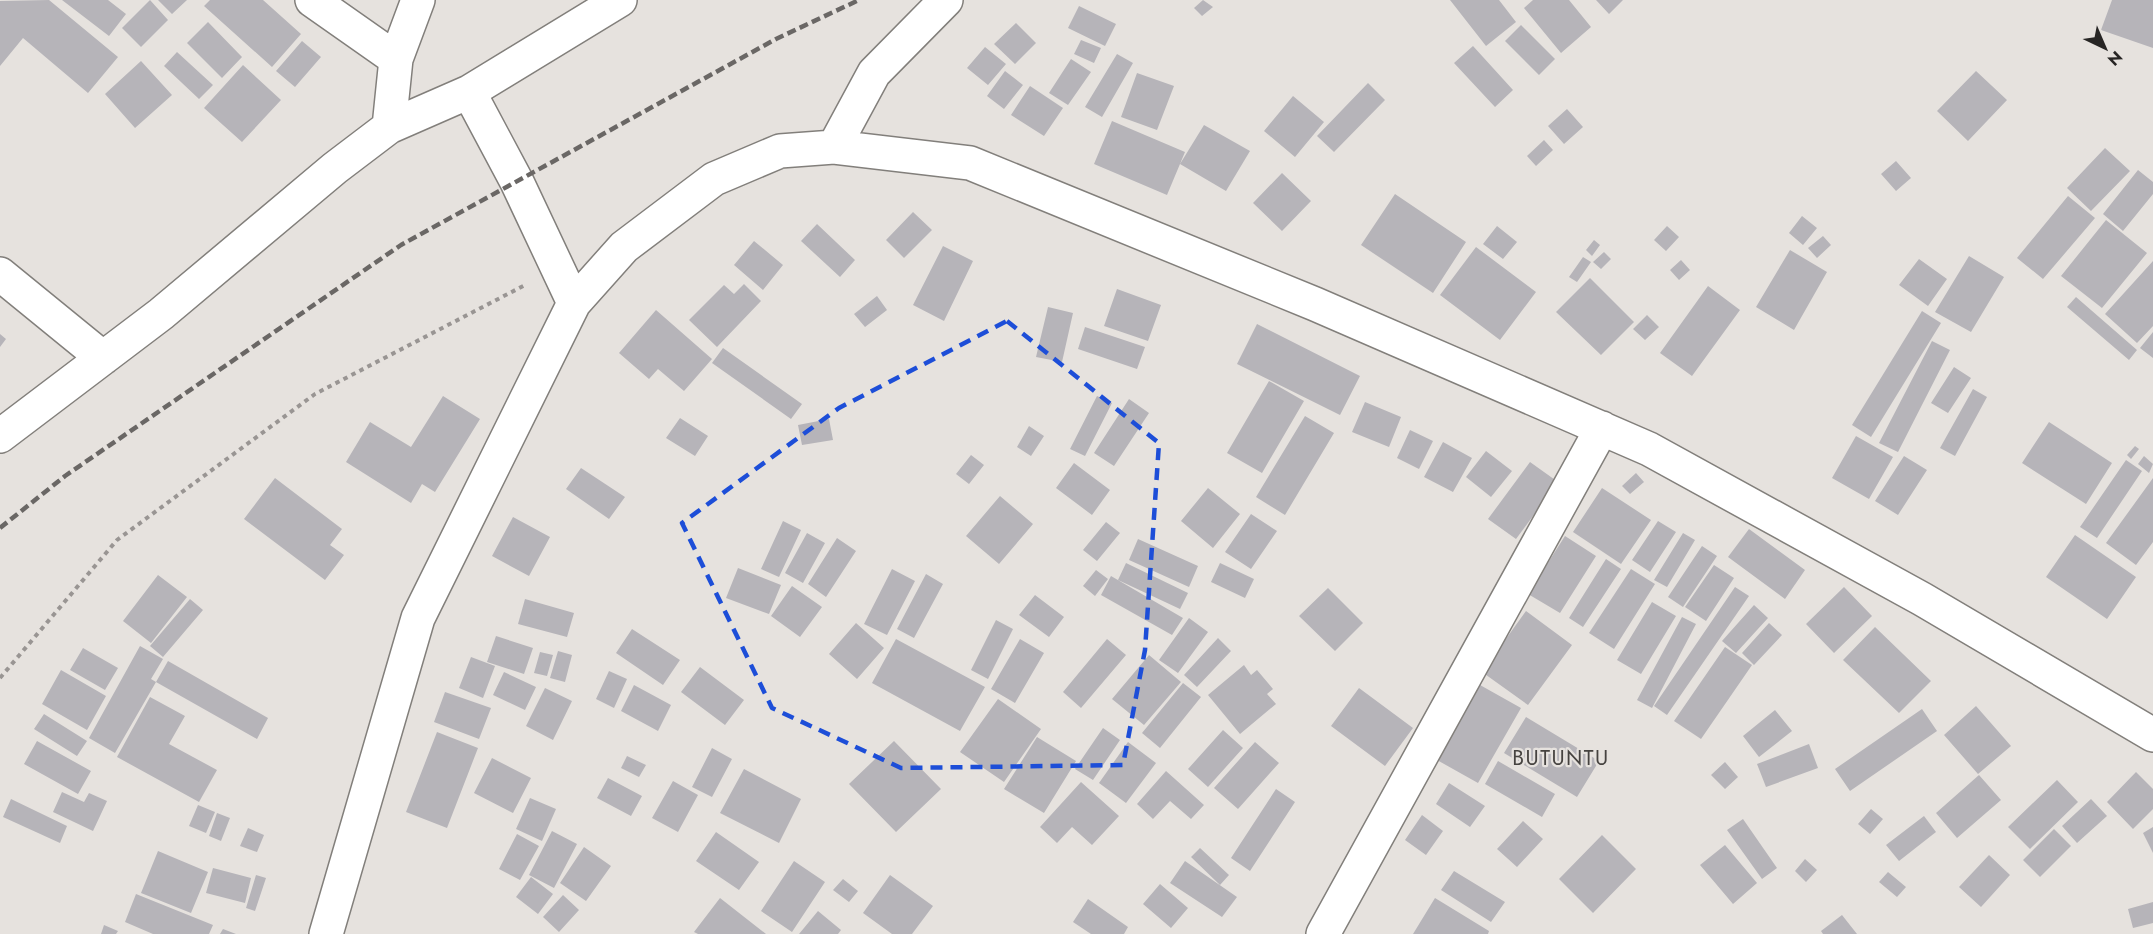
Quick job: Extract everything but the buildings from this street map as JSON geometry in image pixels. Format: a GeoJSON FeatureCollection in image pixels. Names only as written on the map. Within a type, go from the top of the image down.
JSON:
{"type":"FeatureCollection","features":[{"type":"Feature","properties":{"kind":"street"},"geometry":{"type":"LineString","coordinates":[[312,0],[396,59]]}},
{"type":"Feature","properties":{"kind":"street"},"geometry":{"type":"LineString","coordinates":[[389,127],[396,59],[418,0]]}},
{"type":"Feature","properties":{"kind":"street"},"geometry":{"type":"LineString","coordinates":[[0,436],[160,314],[335,168],[389,127],[469,92],[620,0]]}},
{"type":"Feature","properties":{"kind":"street"},"geometry":{"type":"LineString","coordinates":[[834,147],[874,73],[946,0]]}},
{"type":"Feature","properties":{"kind":"street"},"geometry":{"type":"LineString","coordinates":[[469,92],[517,182],[574,303]]}},
{"type":"Feature","properties":{"kind":"street"},"geometry":{"type":"LineString","coordinates":[[326,934],[418,618],[574,303],[624,247],[714,179],[780,151],[834,147],[970,164],[1315,304],[1649,450],[1922,599],[2153,735]]}},
{"type":"Feature","properties":{"kind":"street"},"geometry":{"type":"LineString","coordinates":[[0,274],[103,358]]}},
{"type":"Feature","properties":{"kind":"street"},"geometry":{"type":"LineString","coordinates":[[1323,934],[1602,429]]}},
{"type":"Feature","properties":{"kind":"path"},"geometry":{"type":"LineString","coordinates":[[0,678],[117,540],[315,394],[557,268]]}},
{"type":"Feature","properties":{"kind":"highlighted area"},"geometry":{"type":"Polygon","coordinates":[[[1007,321],[1159,443],[1145,650],[1123,765],[901,768],[772,708],[682,523],[839,408],[1007,321]]]}},
{"type":"Feature","properties":{"kind":"railway"},"geometry":{"type":"LineString","coordinates":[[0,528],[65,476],[401,245],[776,39],[859,0]]}},
{"type":"Feature","properties":{"kind":"district","name":"BUTUNTU"},"geometry":{"type":"Point","coordinates":[1561,758]}}]}
